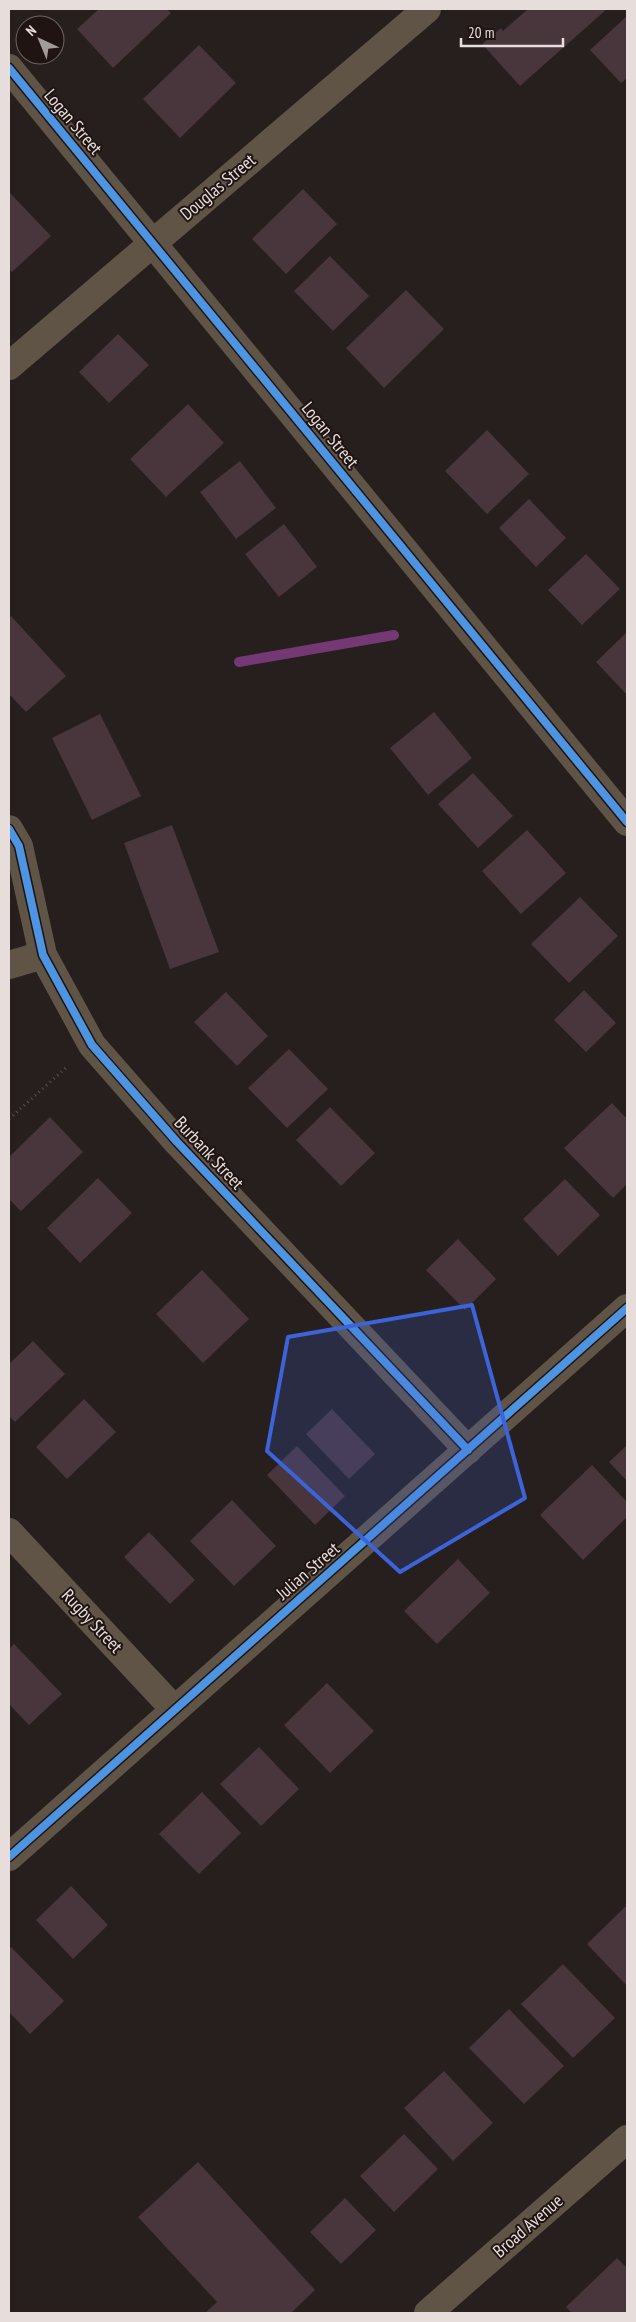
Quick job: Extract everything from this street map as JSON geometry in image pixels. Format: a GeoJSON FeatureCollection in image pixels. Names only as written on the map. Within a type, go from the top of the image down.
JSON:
{"type":"FeatureCollection","features":[{"type":"Feature","properties":{"kind":"street","name":"Douglas Street"},"geometry":{"type":"LineString","coordinates":[[9,366],[427,9]]}},
{"type":"Feature","properties":{"kind":"street","name":"Logan Street"},"geometry":{"type":"LineString","coordinates":[[9,68],[627,822]]}},
{"type":"Feature","properties":{"kind":"street","name":"Burbank Street"},"geometry":{"type":"LineString","coordinates":[[9,829],[19,846],[43,955],[92,1045],[177,1142],[468,1450]]}},
{"type":"Feature","properties":{"kind":"street"},"geometry":{"type":"LineString","coordinates":[[9,965],[43,955]]}},
{"type":"Feature","properties":{"kind":"street","name":"Julian Street"},"geometry":{"type":"LineString","coordinates":[[9,1857],[627,1308]]}},
{"type":"Feature","properties":{"kind":"street","name":"Rugby Street"},"geometry":{"type":"LineString","coordinates":[[9,1532],[174,1709]]}},
{"type":"Feature","properties":{"kind":"street","name":"Broad Avenue"},"geometry":{"type":"LineString","coordinates":[[428,2313],[627,2139]]}},
{"type":"Feature","properties":{"kind":"path"},"geometry":{"type":"LineString","coordinates":[[9,1119],[92,1045]]}},
{"type":"Feature","properties":{"kind":"highlighted area"},"geometry":{"type":"Polygon","coordinates":[[[472,1305],[525,1498],[400,1572],[267,1451],[288,1337],[472,1305]]]}},
{"type":"Feature","properties":{"kind":"building"},"geometry":{"type":"Polygon","coordinates":[[[99,9],[167,9],[171,13],[113,68],[77,29],[99,9]]]}},
{"type":"Feature","properties":{"kind":"building"},"geometry":{"type":"Polygon","coordinates":[[[528,9],[607,9],[520,86],[482,44],[501,28],[503,31],[528,9]]]}},
{"type":"Feature","properties":{"kind":"building"},"geometry":{"type":"Polygon","coordinates":[[[627,16],[627,78],[621,83],[590,50],[627,16]]]}},
{"type":"Feature","properties":{"kind":"building"},"geometry":{"type":"Polygon","coordinates":[[[199,45],[236,83],[180,138],[143,99],[199,45]]]}},
{"type":"Feature","properties":{"kind":"building"},"geometry":{"type":"Polygon","coordinates":[[[303,189],[337,224],[286,274],[252,239],[303,189]]]}},
{"type":"Feature","properties":{"kind":"building"},"geometry":{"type":"Polygon","coordinates":[[[10,193],[51,236],[12,272],[9,269],[10,193]]]}},
{"type":"Feature","properties":{"kind":"building"},"geometry":{"type":"Polygon","coordinates":[[[330,256],[369,296],[333,331],[294,291],[330,256]]]}},
{"type":"Feature","properties":{"kind":"building"},"geometry":{"type":"Polygon","coordinates":[[[406,290],[444,329],[384,388],[346,348],[406,290]]]}},
{"type":"Feature","properties":{"kind":"building"},"geometry":{"type":"Polygon","coordinates":[[[118,334],[149,365],[109,403],[79,372],[118,334]]]}},
{"type":"Feature","properties":{"kind":"building"},"geometry":{"type":"Polygon","coordinates":[[[188,404],[224,443],[166,497],[130,459],[188,404]]]}},
{"type":"Feature","properties":{"kind":"building"},"geometry":{"type":"Polygon","coordinates":[[[487,430],[529,474],[487,514],[445,471],[487,430]]]}},
{"type":"Feature","properties":{"kind":"building"},"geometry":{"type":"Polygon","coordinates":[[[240,461],[276,508],[236,539],[200,492],[240,461]]]}},
{"type":"Feature","properties":{"kind":"building"},"geometry":{"type":"Polygon","coordinates":[[[529,499],[566,538],[536,567],[499,528],[529,499]]]}},
{"type":"Feature","properties":{"kind":"building"},"geometry":{"type":"Polygon","coordinates":[[[284,524],[317,567],[279,597],[245,554],[284,524]]]}},
{"type":"Feature","properties":{"kind":"building"},"geometry":{"type":"Polygon","coordinates":[[[586,554],[620,589],[582,625],[548,590],[586,554]]]}},
{"type":"Feature","properties":{"kind":"building"},"geometry":{"type":"Polygon","coordinates":[[[11,616],[66,676],[26,712],[9,694],[9,618],[11,616]]]}},
{"type":"Feature","properties":{"kind":"building"},"geometry":{"type":"Polygon","coordinates":[[[627,632],[627,695],[596,662],[627,632]]]}},
{"type":"Feature","properties":{"kind":"building"},"geometry":{"type":"Polygon","coordinates":[[[434,712],[472,758],[428,795],[390,748],[434,712]]]}},
{"type":"Feature","properties":{"kind":"building"},"geometry":{"type":"Polygon","coordinates":[[[100,714],[141,796],[92,820],[52,738],[100,714]]]}},
{"type":"Feature","properties":{"kind":"building"},"geometry":{"type":"Polygon","coordinates":[[[473,773],[513,816],[478,848],[438,804],[473,773]]]}},
{"type":"Feature","properties":{"kind":"building"},"geometry":{"type":"Polygon","coordinates":[[[172,825],[219,952],[170,969],[124,843],[172,825]]]}},
{"type":"Feature","properties":{"kind":"building"},"geometry":{"type":"Polygon","coordinates":[[[527,830],[566,873],[521,914],[482,871],[527,830]]]}},
{"type":"Feature","properties":{"kind":"building"},"geometry":{"type":"Polygon","coordinates":[[[580,897],[618,936],[569,983],[531,944],[580,897]]]}},
{"type":"Feature","properties":{"kind":"building"},"geometry":{"type":"Polygon","coordinates":[[[584,990],[616,1023],[586,1052],[554,1020],[584,990]]]}},
{"type":"Feature","properties":{"kind":"building"},"geometry":{"type":"Polygon","coordinates":[[[226,992],[268,1036],[237,1066],[194,1022],[226,992]]]}},
{"type":"Feature","properties":{"kind":"building"},"geometry":{"type":"Polygon","coordinates":[[[289,1049],[328,1089],[287,1128],[248,1088],[289,1049]]]}},
{"type":"Feature","properties":{"kind":"building"},"geometry":{"type":"Polygon","coordinates":[[[612,1103],[627,1119],[627,1184],[613,1198],[564,1148],[612,1103]]]}},
{"type":"Feature","properties":{"kind":"building"},"geometry":{"type":"Polygon","coordinates":[[[330,1107],[375,1153],[341,1186],[296,1140],[330,1107]]]}},
{"type":"Feature","properties":{"kind":"building"},"geometry":{"type":"Polygon","coordinates":[[[50,1117],[83,1152],[21,1211],[9,1199],[9,1157],[50,1117]]]}},
{"type":"Feature","properties":{"kind":"building"},"geometry":{"type":"Polygon","coordinates":[[[98,1178],[132,1213],[80,1263],[47,1228],[98,1178]]]}},
{"type":"Feature","properties":{"kind":"building"},"geometry":{"type":"Polygon","coordinates":[[[565,1179],[600,1215],[558,1256],[523,1219],[565,1179]]]}},
{"type":"Feature","properties":{"kind":"building"},"geometry":{"type":"Polygon","coordinates":[[[458,1239],[496,1279],[465,1310],[426,1270],[458,1239]]]}},
{"type":"Feature","properties":{"kind":"building"},"geometry":{"type":"Polygon","coordinates":[[[202,1270],[249,1319],[203,1363],[156,1314],[202,1270]]]}},
{"type":"Feature","properties":{"kind":"building"},"geometry":{"type":"Polygon","coordinates":[[[33,1341],[65,1374],[15,1422],[9,1416],[9,1364],[33,1341]]]}},
{"type":"Feature","properties":{"kind":"building"},"geometry":{"type":"Polygon","coordinates":[[[84,1399],[116,1432],[67,1479],[36,1447],[84,1399]]]}},
{"type":"Feature","properties":{"kind":"building"},"geometry":{"type":"Polygon","coordinates":[[[332,1409],[375,1454],[349,1479],[306,1434],[332,1409]]]}},
{"type":"Feature","properties":{"kind":"building"},"geometry":{"type":"Polygon","coordinates":[[[627,1445],[627,1481],[609,1462],[627,1445]]]}},
{"type":"Feature","properties":{"kind":"building"},"geometry":{"type":"Polygon","coordinates":[[[297,1446],[345,1496],[315,1525],[267,1475],[297,1446]]]}},
{"type":"Feature","properties":{"kind":"building"},"geometry":{"type":"Polygon","coordinates":[[[592,1465],[627,1502],[627,1517],[583,1560],[540,1515],[592,1465]]]}},
{"type":"Feature","properties":{"kind":"building"},"geometry":{"type":"Polygon","coordinates":[[[232,1500],[276,1546],[234,1586],[190,1541],[232,1500]]]}},
{"type":"Feature","properties":{"kind":"building"},"geometry":{"type":"Polygon","coordinates":[[[149,1532],[195,1580],[170,1604],[124,1557],[149,1532]]]}},
{"type":"Feature","properties":{"kind":"building"},"geometry":{"type":"Polygon","coordinates":[[[458,1559],[490,1593],[437,1644],[404,1611],[458,1559]]]}},
{"type":"Feature","properties":{"kind":"building"},"geometry":{"type":"Polygon","coordinates":[[[14,1644],[62,1694],[29,1725],[9,1704],[9,1649],[14,1644]]]}},
{"type":"Feature","properties":{"kind":"building"},"geometry":{"type":"Polygon","coordinates":[[[327,1683],[374,1731],[330,1773],[284,1725],[327,1683]]]}},
{"type":"Feature","properties":{"kind":"building"},"geometry":{"type":"Polygon","coordinates":[[[259,1747],[299,1789],[261,1826],[220,1784],[259,1747]]]}},
{"type":"Feature","properties":{"kind":"building"},"geometry":{"type":"Polygon","coordinates":[[[202,1792],[241,1833],[199,1874],[159,1834],[202,1792]]]}},
{"type":"Feature","properties":{"kind":"building"},"geometry":{"type":"Polygon","coordinates":[[[71,1886],[108,1925],[73,1959],[36,1920],[71,1886]]]}},
{"type":"Feature","properties":{"kind":"building"},"geometry":{"type":"Polygon","coordinates":[[[627,1905],[627,1986],[587,1944],[627,1905]]]}},
{"type":"Feature","properties":{"kind":"building"},"geometry":{"type":"Polygon","coordinates":[[[11,1947],[64,2001],[30,2034],[9,2012],[9,1949],[11,1947]]]}},
{"type":"Feature","properties":{"kind":"building"},"geometry":{"type":"Polygon","coordinates":[[[563,1964],[615,2018],[573,2058],[521,2004],[563,1964]]]}},
{"type":"Feature","properties":{"kind":"building"},"geometry":{"type":"Polygon","coordinates":[[[509,2009],[564,2066],[524,2104],[469,2048],[509,2009]]]}},
{"type":"Feature","properties":{"kind":"building"},"geometry":{"type":"Polygon","coordinates":[[[444,2071],[493,2123],[453,2161],[404,2108],[444,2071]]]}},
{"type":"Feature","properties":{"kind":"building"},"geometry":{"type":"Polygon","coordinates":[[[404,2134],[438,2169],[394,2212],[360,2176],[404,2134]]]}},
{"type":"Feature","properties":{"kind":"building"},"geometry":{"type":"Polygon","coordinates":[[[198,2162],[315,2290],[291,2313],[205,2313],[217,2302],[138,2217],[198,2162]]]}},
{"type":"Feature","properties":{"kind":"building"},"geometry":{"type":"Polygon","coordinates":[[[345,2198],[376,2230],[341,2264],[310,2232],[345,2198]]]}},
{"type":"Feature","properties":{"kind":"building"},"geometry":{"type":"Polygon","coordinates":[[[617,2258],[627,2268],[627,2313],[572,2313],[566,2307],[617,2258]]]}},
{"type":"Feature","properties":{"kind":"waterway"},"geometry":{"type":"LineString","coordinates":[[239,662],[394,635]]}},
{"type":"Feature","properties":{"kind":"cycle path"},"geometry":{"type":"LineString","coordinates":[[9,68],[627,822]]}},
{"type":"Feature","properties":{"kind":"cycle path"},"geometry":{"type":"LineString","coordinates":[[9,829],[19,846],[43,955],[92,1045],[177,1142],[468,1450]]}},
{"type":"Feature","properties":{"kind":"cycle path"},"geometry":{"type":"LineString","coordinates":[[9,1857],[627,1308]]}}]}
